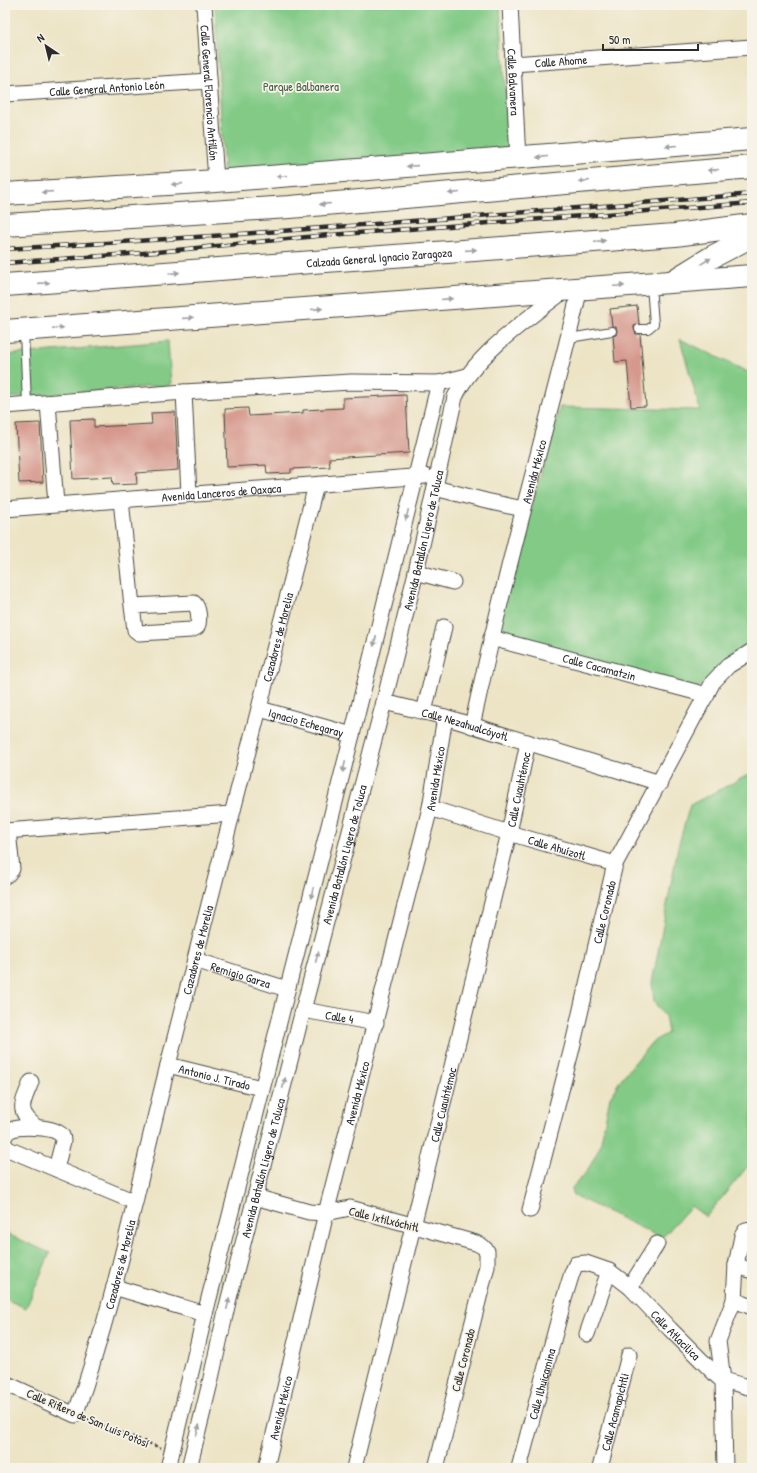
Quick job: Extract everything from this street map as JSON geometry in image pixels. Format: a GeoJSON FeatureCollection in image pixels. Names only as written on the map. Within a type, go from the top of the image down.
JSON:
{"type":"FeatureCollection","features":[{"type":"Feature","properties":{"kind":"main road"},"geometry":{"type":"LineString","coordinates":[[5,194],[216,181],[752,139]]}},
{"type":"Feature","properties":{"kind":"main road"},"geometry":{"type":"LineString","coordinates":[[5,225],[290,207],[752,167]]}},
{"type":"Feature","properties":{"kind":"main road","name":"Calzada General Ignacio Zaragoza"},"geometry":{"type":"LineString","coordinates":[[5,286],[675,235],[752,225]]}},
{"type":"Feature","properties":{"kind":"main road"},"geometry":{"type":"LineString","coordinates":[[673,282],[712,257],[752,236]]}},
{"type":"Feature","properties":{"kind":"main road"},"geometry":{"type":"LineString","coordinates":[[14,331],[310,310],[573,289],[651,285],[752,276]]}},
{"type":"Feature","properties":{"kind":"street","name":"Calle General Florencio Antillón"},"geometry":{"type":"LineString","coordinates":[[204,5],[216,181]]}},
{"type":"Feature","properties":{"kind":"street","name":"Calle Balvanera"},"geometry":{"type":"LineString","coordinates":[[510,5],[518,158]]}},
{"type":"Feature","properties":{"kind":"street","name":"Calle Ahome"},"geometry":{"type":"LineString","coordinates":[[513,64],[752,47]]}},
{"type":"Feature","properties":{"kind":"street","name":"Calle General Antonio León"},"geometry":{"type":"LineString","coordinates":[[5,94],[209,81]]}},
{"type":"Feature","properties":{"kind":"street","name":"Avenida México"},"geometry":{"type":"LineString","coordinates":[[472,726],[491,638],[569,338],[573,289]]}},
{"type":"Feature","properties":{"kind":"street","name":"Avenida Batallón Ligero de Toluca"},"geometry":{"type":"LineString","coordinates":[[439,383],[352,734],[261,1088],[169,1462],[189,1465],[209,1387],[228,1302],[384,702],[416,572],[455,397],[467,376],[498,344],[573,289]]}},
{"type":"Feature","properties":{"kind":"street"},"geometry":{"type":"LineString","coordinates":[[5,406],[184,392],[351,382],[439,383],[467,376]]}},
{"type":"Feature","properties":{"kind":"street"},"geometry":{"type":"LineString","coordinates":[[184,392],[189,494]]}},
{"type":"Feature","properties":{"kind":"street"},"geometry":{"type":"LineString","coordinates":[[48,403],[56,504]]}},
{"type":"Feature","properties":{"kind":"street","name":"Avenida Lanceros de Oaxaca"},"geometry":{"type":"LineString","coordinates":[[5,508],[416,477],[438,473]]}},
{"type":"Feature","properties":{"kind":"street","name":"Cazadores de Morelia"},"geometry":{"type":"LineString","coordinates":[[75,1415],[90,1373],[114,1287],[231,814],[260,709],[316,485]]}},
{"type":"Feature","properties":{"kind":"street"},"geometry":{"type":"LineString","coordinates":[[435,488],[524,509]]}},
{"type":"Feature","properties":{"kind":"street"},"geometry":{"type":"LineString","coordinates":[[121,500],[132,606]]}},
{"type":"Feature","properties":{"kind":"street"},"geometry":{"type":"LineString","coordinates":[[416,572],[453,582]]}},
{"type":"Feature","properties":{"kind":"street"},"geometry":{"type":"LineString","coordinates":[[424,712],[444,627]]}},
{"type":"Feature","properties":{"kind":"street","name":"Calle Cacamatzin"},"geometry":{"type":"LineString","coordinates":[[491,638],[707,695]]}},
{"type":"Feature","properties":{"kind":"street","name":"Calle Coronado"},"geometry":{"type":"LineString","coordinates":[[530,1210],[572,1048],[615,864],[660,783],[713,682],[728,666],[752,651]]}},
{"type":"Feature","properties":{"kind":"street","name":"Calle Nezahualcóyotl"},"geometry":{"type":"LineString","coordinates":[[384,702],[446,717],[660,783]]}},
{"type":"Feature","properties":{"kind":"street","name":"Ignacio Echegaray"},"geometry":{"type":"LineString","coordinates":[[260,709],[352,734]]}},
{"type":"Feature","properties":{"kind":"street","name":"Avenida México"},"geometry":{"type":"LineString","coordinates":[[266,1468],[326,1213],[376,1024],[404,905],[430,808],[446,717]]}},
{"type":"Feature","properties":{"kind":"street","name":"Calle Cuauhtémoc"},"geometry":{"type":"LineString","coordinates":[[354,1468],[509,833],[528,742]]}},
{"type":"Feature","properties":{"kind":"street","name":"Calle Ahuízotl"},"geometry":{"type":"LineString","coordinates":[[430,808],[615,864]]}},
{"type":"Feature","properties":{"kind":"street"},"geometry":{"type":"LineString","coordinates":[[5,876],[12,869],[7,831],[231,814]]}},
{"type":"Feature","properties":{"kind":"street","name":"Remigio Garza"},"geometry":{"type":"LineString","coordinates":[[195,960],[287,990]]}},
{"type":"Feature","properties":{"kind":"street","name":"Calle 4"},"geometry":{"type":"LineString","coordinates":[[303,1010],[376,1024]]}},
{"type":"Feature","properties":{"kind":"street","name":"Antonio J. Tirado"},"geometry":{"type":"LineString","coordinates":[[168,1065],[261,1088]]}},
{"type":"Feature","properties":{"kind":"street"},"geometry":{"type":"LineString","coordinates":[[31,1082],[23,1103],[23,1111],[25,1118],[36,1127]]}},
{"type":"Feature","properties":{"kind":"street"},"geometry":{"type":"LineString","coordinates":[[5,1136],[9,1131],[20,1127],[36,1127],[58,1132],[63,1137],[56,1169]]}},
{"type":"Feature","properties":{"kind":"street"},"geometry":{"type":"LineString","coordinates":[[5,1145],[8,1149],[135,1202]]}},
{"type":"Feature","properties":{"kind":"street","name":"Calle Ixtilxóchitl"},"geometry":{"type":"LineString","coordinates":[[255,1198],[309,1212],[326,1213],[350,1208],[476,1243],[487,1251]]}},
{"type":"Feature","properties":{"kind":"street"},"geometry":{"type":"LineString","coordinates":[[725,1468],[723,1380],[718,1341],[734,1300],[736,1265],[742,1236],[749,1230]]}},
{"type":"Feature","properties":{"kind":"street"},"geometry":{"type":"LineString","coordinates":[[630,1287],[657,1244]]}},
{"type":"Feature","properties":{"kind":"street","name":"Calle Coronado"},"geometry":{"type":"LineString","coordinates":[[436,1468],[487,1266],[487,1251]]}},
{"type":"Feature","properties":{"kind":"street","name":"Calle Ilhuicamina"},"geometry":{"type":"LineString","coordinates":[[519,1468],[564,1299],[576,1264],[586,1263],[609,1271]]}},
{"type":"Feature","properties":{"kind":"street"},"geometry":{"type":"LineString","coordinates":[[736,1265],[752,1271]]}},
{"type":"Feature","properties":{"kind":"street"},"geometry":{"type":"LineString","coordinates":[[587,1334],[609,1271]]}},
{"type":"Feature","properties":{"kind":"street","name":"Calle Atlacilica"},"geometry":{"type":"LineString","coordinates":[[609,1271],[630,1287],[675,1335],[712,1372],[723,1380]]}},
{"type":"Feature","properties":{"kind":"street"},"geometry":{"type":"LineString","coordinates":[[114,1287],[205,1314]]}},
{"type":"Feature","properties":{"kind":"street"},"geometry":{"type":"LineString","coordinates":[[734,1300],[752,1306]]}},
{"type":"Feature","properties":{"kind":"street","name":"Calle Acamapichtli"},"geometry":{"type":"LineString","coordinates":[[600,1468],[629,1355]]}},
{"type":"Feature","properties":{"kind":"street"},"geometry":{"type":"LineString","coordinates":[[723,1380],[752,1388]]}},
{"type":"Feature","properties":{"kind":"street","name":"Calle Riflero de San Luis Potosí"},"geometry":{"type":"LineString","coordinates":[[5,1383],[75,1415]]}},
{"type":"Feature","properties":{"kind":"lane"},"geometry":{"type":"LineString","coordinates":[[639,329],[648,328],[654,324],[651,285]]}},
{"type":"Feature","properties":{"kind":"lane"},"geometry":{"type":"LineString","coordinates":[[14,331],[27,404]]}},
{"type":"Feature","properties":{"kind":"lane"},"geometry":{"type":"LineString","coordinates":[[569,338],[612,331]]}},
{"type":"Feature","properties":{"kind":"path","name":"Calle Riflero de San Luis Potosí"},"geometry":{"type":"LineString","coordinates":[[75,1415],[161,1449],[169,1462]]}},
{"type":"Feature","properties":{"kind":"green space","name":"Parque Balbanera"},"geometry":{"type":"Polygon","coordinates":[[[215,5],[500,5],[509,153],[224,174],[215,5]]]}},
{"type":"Feature","properties":{"kind":"green space"},"geometry":{"type":"Polygon","coordinates":[[[680,339],[752,374],[752,648],[696,689],[494,637],[560,407],[700,410],[680,339]]]}},
{"type":"Feature","properties":{"kind":"green space"},"geometry":{"type":"Polygon","coordinates":[[[168,341],[171,385],[5,398],[5,355],[168,341]]]}},
{"type":"Feature","properties":{"kind":"green space"},"geometry":{"type":"Polygon","coordinates":[[[752,773],[752,1161],[706,1217],[691,1206],[662,1238],[573,1195],[572,1188],[588,1170],[600,1146],[610,1097],[621,1079],[652,1042],[668,1033],[665,1016],[654,1002],[652,983],[678,847],[690,805],[752,773]]]}},
{"type":"Feature","properties":{"kind":"green space"},"geometry":{"type":"Polygon","coordinates":[[[5,1233],[50,1253],[26,1308],[5,1299],[5,1233]]]}},
{"type":"Feature","properties":{"kind":"building"},"geometry":{"type":"Polygon","coordinates":[[[637,306],[639,324],[634,326],[634,329],[636,334],[640,334],[646,406],[631,407],[627,361],[615,362],[613,336],[616,335],[617,331],[616,327],[612,326],[610,309],[637,306]]]}},
{"type":"Feature","properties":{"kind":"building"},"geometry":{"type":"Polygon","coordinates":[[[406,395],[409,453],[329,458],[330,467],[291,469],[291,473],[267,474],[266,465],[227,467],[225,409],[248,408],[249,416],[303,413],[303,410],[343,408],[343,398],[406,395]]]}},
{"type":"Feature","properties":{"kind":"building"},"geometry":{"type":"Polygon","coordinates":[[[175,412],[178,470],[136,473],[137,484],[113,485],[112,477],[73,479],[70,420],[94,419],[94,427],[152,424],[151,413],[175,412]]]}},
{"type":"Feature","properties":{"kind":"building"},"geometry":{"type":"Polygon","coordinates":[[[40,423],[43,482],[19,483],[16,424],[40,423]]]}},
{"type":"Feature","properties":{"kind":"railway"},"geometry":{"type":"LineString","coordinates":[[5,249],[285,231],[752,194]]}},
{"type":"Feature","properties":{"kind":"railway"},"geometry":{"type":"LineString","coordinates":[[5,263],[157,252],[317,236],[752,203]]}}]}
